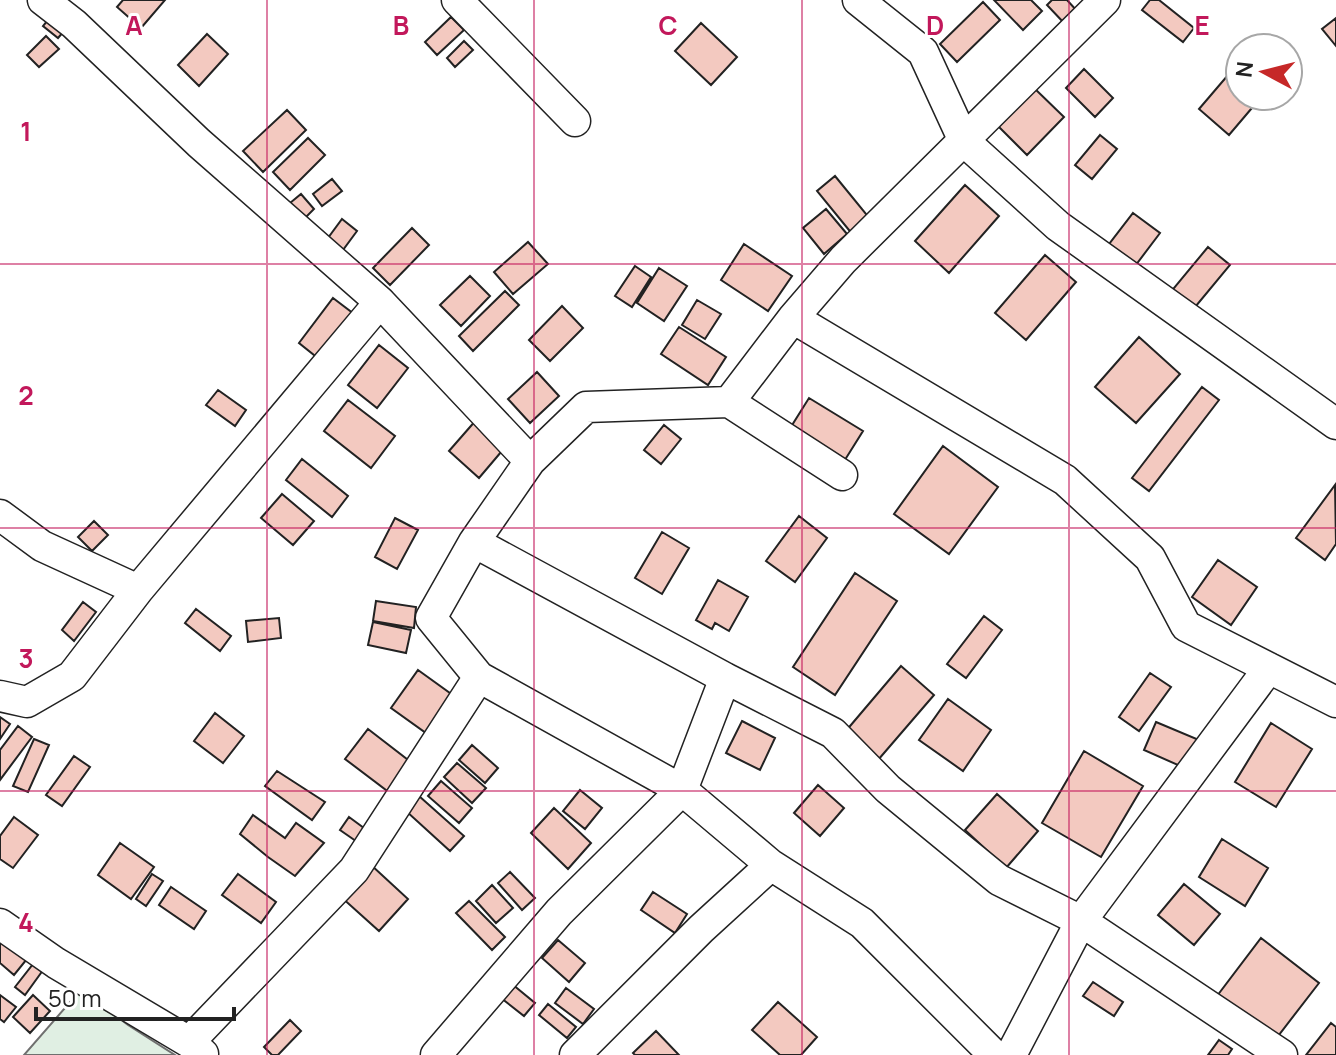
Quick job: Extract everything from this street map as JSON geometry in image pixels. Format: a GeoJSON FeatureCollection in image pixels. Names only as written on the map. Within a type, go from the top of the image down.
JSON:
{"type":"FeatureCollection","features":[{"type":"Feature","properties":{"kind":"street"},"geometry":{"type":"LineString","coordinates":[[43,0],[74,24],[199,143],[380,302],[530,461]]}},
{"type":"Feature","properties":{"kind":"street"},"geometry":{"type":"LineString","coordinates":[[457,0],[575,121]]}},
{"type":"Feature","properties":{"kind":"street"},"geometry":{"type":"LineString","coordinates":[[858,0],[923,52],[964,141],[1058,226],[1336,424]]}},
{"type":"Feature","properties":{"kind":"street"},"geometry":{"type":"LineString","coordinates":[[729,402],[793,318],[843,260],[1105,0]]}},
{"type":"Feature","properties":{"kind":"street"},"geometry":{"type":"LineString","coordinates":[[0,696],[27,702],[72,676],[138,590],[380,302]]}},
{"type":"Feature","properties":{"kind":"street"},"geometry":{"type":"LineString","coordinates":[[793,318],[1065,480],[1150,558],[1186,626],[1336,702]]}},
{"type":"Feature","properties":{"kind":"street"},"geometry":{"type":"LineString","coordinates":[[842,475],[729,402],[586,407],[530,461],[474,542],[431,618],[479,677],[682,790],[771,865],[862,923],[994,1055]]}},
{"type":"Feature","properties":{"kind":"street"},"geometry":{"type":"LineString","coordinates":[[0,515],[42,546],[138,590]]}},
{"type":"Feature","properties":{"kind":"street"},"geometry":{"type":"LineString","coordinates":[[474,542],[833,733],[888,789],[999,880],[1081,921],[1282,1055]]}},
{"type":"Feature","properties":{"kind":"street"},"geometry":{"type":"LineString","coordinates":[[1011,1055],[1081,921],[1269,668]]}},
{"type":"Feature","properties":{"kind":"street"},"geometry":{"type":"LineString","coordinates":[[0,924],[56,963],[196,1048],[354,870],[479,677]]}},
{"type":"Feature","properties":{"kind":"street"},"geometry":{"type":"LineString","coordinates":[[436,1055],[559,912],[682,790],[725,678]]}},
{"type":"Feature","properties":{"kind":"street"},"geometry":{"type":"LineString","coordinates":[[575,1055],[701,929],[771,865]]}},
{"type":"Feature","properties":{"kind":"green space"},"geometry":{"type":"Polygon","coordinates":[[[78,993],[99,1003],[175,1055],[24,1055],[78,993]]]}},
{"type":"Feature","properties":{"kind":"building"},"geometry":{"type":"Polygon","coordinates":[[[123,0],[165,0],[141,28],[117,7],[123,0]]]}},
{"type":"Feature","properties":{"kind":"building"},"geometry":{"type":"Polygon","coordinates":[[[994,0],[1031,0],[1042,11],[1023,30],[994,0]]]}},
{"type":"Feature","properties":{"kind":"building"},"geometry":{"type":"Polygon","coordinates":[[[1052,0],[1067,0],[1078,12],[1065,24],[1047,5],[1052,0]]]}},
{"type":"Feature","properties":{"kind":"building"},"geometry":{"type":"Polygon","coordinates":[[[1150,0],[1159,0],[1194,28],[1183,42],[1142,10],[1150,0]]]}},
{"type":"Feature","properties":{"kind":"building"},"geometry":{"type":"Polygon","coordinates":[[[983,2],[1000,20],[957,62],[940,44],[983,2]]]}},
{"type":"Feature","properties":{"kind":"building"},"geometry":{"type":"Polygon","coordinates":[[[56,10],[71,23],[58,38],[43,26],[56,10]]]}},
{"type":"Feature","properties":{"kind":"building"},"geometry":{"type":"Polygon","coordinates":[[[451,17],[464,30],[437,55],[425,42],[451,17]]]}},
{"type":"Feature","properties":{"kind":"building"},"geometry":{"type":"Polygon","coordinates":[[[1336,18],[1336,46],[1322,29],[1336,18]]]}},
{"type":"Feature","properties":{"kind":"building"},"geometry":{"type":"Polygon","coordinates":[[[701,23],[737,57],[711,85],[675,51],[701,23]]]}},
{"type":"Feature","properties":{"kind":"building"},"geometry":{"type":"Polygon","coordinates":[[[207,34],[228,54],[199,86],[178,65],[207,34]]]}},
{"type":"Feature","properties":{"kind":"building"},"geometry":{"type":"Polygon","coordinates":[[[46,36],[59,49],[39,67],[27,55],[46,36]]]}},
{"type":"Feature","properties":{"kind":"building"},"geometry":{"type":"Polygon","coordinates":[[[464,41],[473,50],[455,67],[447,58],[464,41]]]}},
{"type":"Feature","properties":{"kind":"building"},"geometry":{"type":"Polygon","coordinates":[[[1084,69],[1113,98],[1095,117],[1066,88],[1084,69]]]}},
{"type":"Feature","properties":{"kind":"building"},"geometry":{"type":"Polygon","coordinates":[[[1224,80],[1224,112],[1249,112],[1229,135],[1199,109],[1224,80]]]}},
{"type":"Feature","properties":{"kind":"building"},"geometry":{"type":"Polygon","coordinates":[[[1032,86],[1064,117],[1027,155],[995,123],[1032,86]]]}},
{"type":"Feature","properties":{"kind":"building"},"geometry":{"type":"Polygon","coordinates":[[[287,110],[306,130],[263,172],[243,151],[287,110]]]}},
{"type":"Feature","properties":{"kind":"building"},"geometry":{"type":"Polygon","coordinates":[[[1100,135],[1117,149],[1092,179],[1075,165],[1100,135]]]}},
{"type":"Feature","properties":{"kind":"building"},"geometry":{"type":"Polygon","coordinates":[[[308,138],[325,155],[290,190],[273,172],[308,138]]]}},
{"type":"Feature","properties":{"kind":"building"},"geometry":{"type":"Polygon","coordinates":[[[835,176],[871,220],[853,235],[817,191],[835,176]]]}},
{"type":"Feature","properties":{"kind":"building"},"geometry":{"type":"Polygon","coordinates":[[[332,179],[342,191],[322,206],[313,194],[332,179]]]}},
{"type":"Feature","properties":{"kind":"building"},"geometry":{"type":"Polygon","coordinates":[[[965,185],[999,216],[949,273],[915,241],[965,185]]]}},
{"type":"Feature","properties":{"kind":"building"},"geometry":{"type":"Polygon","coordinates":[[[301,194],[314,209],[304,219],[290,203],[301,194]]]}},
{"type":"Feature","properties":{"kind":"building"},"geometry":{"type":"Polygon","coordinates":[[[826,209],[847,234],[824,254],[803,228],[826,209]]]}},
{"type":"Feature","properties":{"kind":"building"},"geometry":{"type":"Polygon","coordinates":[[[1133,213],[1160,233],[1123,282],[1096,261],[1133,213]]]}},
{"type":"Feature","properties":{"kind":"building"},"geometry":{"type":"Polygon","coordinates":[[[342,219],[357,231],[340,254],[325,242],[342,219]]]}},
{"type":"Feature","properties":{"kind":"building"},"geometry":{"type":"Polygon","coordinates":[[[412,228],[429,245],[390,285],[373,268],[412,228]]]}},
{"type":"Feature","properties":{"kind":"building"},"geometry":{"type":"Polygon","coordinates":[[[528,242],[548,264],[513,294],[494,272],[528,242]]]}},
{"type":"Feature","properties":{"kind":"building"},"geometry":{"type":"Polygon","coordinates":[[[744,244],[792,276],[768,311],[721,280],[744,244]]]}},
{"type":"Feature","properties":{"kind":"building"},"geometry":{"type":"Polygon","coordinates":[[[1208,247],[1230,265],[1186,318],[1164,300],[1208,247]]]}},
{"type":"Feature","properties":{"kind":"building"},"geometry":{"type":"Polygon","coordinates":[[[1045,255],[1076,282],[1026,340],[995,313],[1045,255]]]}},
{"type":"Feature","properties":{"kind":"building"},"geometry":{"type":"Polygon","coordinates":[[[635,266],[651,277],[632,307],[615,296],[635,266]]]}},
{"type":"Feature","properties":{"kind":"building"},"geometry":{"type":"Polygon","coordinates":[[[659,268],[687,286],[664,321],[637,303],[659,268]]]}},
{"type":"Feature","properties":{"kind":"building"},"geometry":{"type":"Polygon","coordinates":[[[470,276],[490,296],[461,326],[440,305],[470,276]]]}},
{"type":"Feature","properties":{"kind":"building"},"geometry":{"type":"Polygon","coordinates":[[[505,291],[519,305],[473,351],[459,336],[505,291]]]}},
{"type":"Feature","properties":{"kind":"building"},"geometry":{"type":"Polygon","coordinates":[[[333,298],[354,314],[319,359],[299,343],[333,298]]]}},
{"type":"Feature","properties":{"kind":"building"},"geometry":{"type":"Polygon","coordinates":[[[697,300],[721,314],[705,339],[682,325],[697,300]]]}},
{"type":"Feature","properties":{"kind":"building"},"geometry":{"type":"Polygon","coordinates":[[[562,306],[583,328],[550,361],[529,340],[562,306]]]}},
{"type":"Feature","properties":{"kind":"building"},"geometry":{"type":"Polygon","coordinates":[[[679,327],[726,357],[708,385],[661,354],[679,327]]]}},
{"type":"Feature","properties":{"kind":"building"},"geometry":{"type":"Polygon","coordinates":[[[1139,337],[1180,374],[1136,423],[1095,387],[1139,337]]]}},
{"type":"Feature","properties":{"kind":"building"},"geometry":{"type":"Polygon","coordinates":[[[379,345],[408,368],[377,408],[348,385],[379,345]]]}},
{"type":"Feature","properties":{"kind":"building"},"geometry":{"type":"Polygon","coordinates":[[[537,372],[559,396],[530,423],[508,399],[537,372]]]}},
{"type":"Feature","properties":{"kind":"building"},"geometry":{"type":"Polygon","coordinates":[[[1202,387],[1219,400],[1149,491],[1132,478],[1202,387]]]}},
{"type":"Feature","properties":{"kind":"building"},"geometry":{"type":"Polygon","coordinates":[[[218,390],[246,410],[235,426],[206,405],[218,390]]]}},
{"type":"Feature","properties":{"kind":"building"},"geometry":{"type":"Polygon","coordinates":[[[809,398],[863,431],[843,463],[789,430],[809,398]]]}},
{"type":"Feature","properties":{"kind":"building"},"geometry":{"type":"Polygon","coordinates":[[[348,400],[395,436],[371,468],[324,431],[348,400]]]}},
{"type":"Feature","properties":{"kind":"building"},"geometry":{"type":"Polygon","coordinates":[[[477,419],[507,445],[479,478],[449,451],[477,419]]]}},
{"type":"Feature","properties":{"kind":"building"},"geometry":{"type":"Polygon","coordinates":[[[664,425],[681,439],[661,464],[644,450],[664,425]]]}},
{"type":"Feature","properties":{"kind":"building"},"geometry":{"type":"Polygon","coordinates":[[[943,446],[998,487],[949,554],[894,514],[943,446]]]}},
{"type":"Feature","properties":{"kind":"building"},"geometry":{"type":"Polygon","coordinates":[[[302,459],[348,496],[332,517],[286,480],[302,459]]]}},
{"type":"Feature","properties":{"kind":"building"},"geometry":{"type":"Polygon","coordinates":[[[1335,485],[1336,544],[1325,560],[1296,538],[1335,485]]]}},
{"type":"Feature","properties":{"kind":"building"},"geometry":{"type":"Polygon","coordinates":[[[282,494],[314,521],[293,545],[261,518],[282,494]]]}},
{"type":"Feature","properties":{"kind":"building"},"geometry":{"type":"Polygon","coordinates":[[[799,516],[827,538],[795,582],[766,561],[799,516]]]}},
{"type":"Feature","properties":{"kind":"building"},"geometry":{"type":"Polygon","coordinates":[[[395,518],[418,530],[397,569],[375,557],[395,518]]]}},
{"type":"Feature","properties":{"kind":"building"},"geometry":{"type":"Polygon","coordinates":[[[94,521],[108,535],[92,551],[78,537],[94,521]]]}},
{"type":"Feature","properties":{"kind":"building"},"geometry":{"type":"Polygon","coordinates":[[[662,532],[689,548],[662,594],[635,578],[662,532]]]}},
{"type":"Feature","properties":{"kind":"building"},"geometry":{"type":"Polygon","coordinates":[[[1218,560],[1257,587],[1231,625],[1192,597],[1218,560]]]}},
{"type":"Feature","properties":{"kind":"building"},"geometry":{"type":"Polygon","coordinates":[[[855,573],[897,601],[835,695],[793,667],[855,573]]]}},
{"type":"Feature","properties":{"kind":"building"},"geometry":{"type":"Polygon","coordinates":[[[718,580],[748,597],[729,631],[715,623],[712,629],[696,620],[718,580]]]}},
{"type":"Feature","properties":{"kind":"building"},"geometry":{"type":"Polygon","coordinates":[[[376,601],[416,607],[414,628],[373,621],[376,601]]]}},
{"type":"Feature","properties":{"kind":"building"},"geometry":{"type":"Polygon","coordinates":[[[83,602],[96,612],[74,641],[62,630],[83,602]]]}},
{"type":"Feature","properties":{"kind":"building"},"geometry":{"type":"Polygon","coordinates":[[[196,609],[231,636],[220,651],[185,623],[196,609]]]}},
{"type":"Feature","properties":{"kind":"building"},"geometry":{"type":"Polygon","coordinates":[[[984,616],[1002,630],[966,678],[947,664],[984,616]]]}},
{"type":"Feature","properties":{"kind":"building"},"geometry":{"type":"Polygon","coordinates":[[[279,618],[281,638],[248,642],[246,621],[279,618]]]}},
{"type":"Feature","properties":{"kind":"building"},"geometry":{"type":"Polygon","coordinates":[[[373,622],[411,630],[406,653],[368,645],[373,622]]]}},
{"type":"Feature","properties":{"kind":"building"},"geometry":{"type":"Polygon","coordinates":[[[901,666],[934,695],[878,760],[845,732],[901,666]]]}},
{"type":"Feature","properties":{"kind":"building"},"geometry":{"type":"Polygon","coordinates":[[[418,670],[454,696],[426,733],[391,708],[418,670]]]}},
{"type":"Feature","properties":{"kind":"building"},"geometry":{"type":"Polygon","coordinates":[[[1150,673],[1171,687],[1139,731],[1119,717],[1150,673]]]}},
{"type":"Feature","properties":{"kind":"building"},"geometry":{"type":"Polygon","coordinates":[[[948,699],[991,730],[963,771],[919,740],[948,699]]]}},
{"type":"Feature","properties":{"kind":"building"},"geometry":{"type":"Polygon","coordinates":[[[215,713],[244,736],[223,763],[194,741],[215,713]]]}},
{"type":"Feature","properties":{"kind":"building"},"geometry":{"type":"Polygon","coordinates":[[[0,717],[10,724],[0,739],[0,717]]]}},
{"type":"Feature","properties":{"kind":"building"},"geometry":{"type":"Polygon","coordinates":[[[742,721],[775,738],[760,770],[726,753],[742,721]]]}},
{"type":"Feature","properties":{"kind":"building"},"geometry":{"type":"Polygon","coordinates":[[[1156,722],[1199,740],[1187,769],[1144,750],[1156,722]]]}},
{"type":"Feature","properties":{"kind":"building"},"geometry":{"type":"Polygon","coordinates":[[[1271,723],[1312,749],[1276,807],[1235,782],[1271,723]]]}},
{"type":"Feature","properties":{"kind":"building"},"geometry":{"type":"Polygon","coordinates":[[[18,726],[32,737],[0,780],[0,750],[18,726]]]}},
{"type":"Feature","properties":{"kind":"building"},"geometry":{"type":"Polygon","coordinates":[[[368,729],[412,763],[390,793],[345,759],[368,729]]]}},
{"type":"Feature","properties":{"kind":"building"},"geometry":{"type":"Polygon","coordinates":[[[34,739],[49,745],[28,792],[13,786],[34,739]]]}},
{"type":"Feature","properties":{"kind":"building"},"geometry":{"type":"Polygon","coordinates":[[[472,745],[498,768],[485,783],[459,760],[472,745]]]}},
{"type":"Feature","properties":{"kind":"building"},"geometry":{"type":"Polygon","coordinates":[[[1084,751],[1143,786],[1101,857],[1042,823],[1084,751]]]}},
{"type":"Feature","properties":{"kind":"building"},"geometry":{"type":"Polygon","coordinates":[[[74,756],[90,767],[62,806],[46,795],[74,756]]]}},
{"type":"Feature","properties":{"kind":"building"},"geometry":{"type":"Polygon","coordinates":[[[457,763],[486,788],[472,803],[444,777],[457,763]]]}},
{"type":"Feature","properties":{"kind":"building"},"geometry":{"type":"Polygon","coordinates":[[[277,771],[325,802],[312,820],[265,786],[277,771]]]}},
{"type":"Feature","properties":{"kind":"building"},"geometry":{"type":"Polygon","coordinates":[[[441,781],[472,808],[459,823],[428,796],[441,781]]]}},
{"type":"Feature","properties":{"kind":"building"},"geometry":{"type":"Polygon","coordinates":[[[818,785],[844,808],[820,836],[794,813],[818,785]]]}},
{"type":"Feature","properties":{"kind":"building"},"geometry":{"type":"Polygon","coordinates":[[[580,790],[602,808],[585,829],[563,811],[580,790]]]}},
{"type":"Feature","properties":{"kind":"building"},"geometry":{"type":"Polygon","coordinates":[[[997,794],[1038,831],[1006,868],[965,830],[997,794]]]}},
{"type":"Feature","properties":{"kind":"building"},"geometry":{"type":"Polygon","coordinates":[[[419,796],[464,836],[450,851],[406,811],[419,796]]]}},
{"type":"Feature","properties":{"kind":"building"},"geometry":{"type":"Polygon","coordinates":[[[554,808],[591,843],[568,869],[531,833],[554,808]]]}},
{"type":"Feature","properties":{"kind":"building"},"geometry":{"type":"Polygon","coordinates":[[[253,815],[285,838],[296,823],[324,843],[295,876],[240,834],[253,815]]]}},
{"type":"Feature","properties":{"kind":"building"},"geometry":{"type":"Polygon","coordinates":[[[14,817],[38,835],[13,868],[0,859],[0,836],[14,817]]]}},
{"type":"Feature","properties":{"kind":"building"},"geometry":{"type":"Polygon","coordinates":[[[349,817],[372,834],[363,846],[340,830],[349,817]]]}},
{"type":"Feature","properties":{"kind":"building"},"geometry":{"type":"Polygon","coordinates":[[[1222,839],[1268,868],[1245,906],[1199,877],[1222,839]]]}},
{"type":"Feature","properties":{"kind":"building"},"geometry":{"type":"Polygon","coordinates":[[[120,843],[154,867],[131,899],[98,875],[120,843]]]}},
{"type":"Feature","properties":{"kind":"building"},"geometry":{"type":"Polygon","coordinates":[[[370,864],[408,899],[379,931],[340,896],[370,864]]]}},
{"type":"Feature","properties":{"kind":"building"},"geometry":{"type":"Polygon","coordinates":[[[510,872],[535,898],[522,910],[498,883],[510,872]]]}},
{"type":"Feature","properties":{"kind":"building"},"geometry":{"type":"Polygon","coordinates":[[[152,874],[163,881],[146,906],[136,899],[152,874]]]}},
{"type":"Feature","properties":{"kind":"building"},"geometry":{"type":"Polygon","coordinates":[[[238,874],[276,902],[261,923],[222,895],[238,874]]]}},
{"type":"Feature","properties":{"kind":"building"},"geometry":{"type":"Polygon","coordinates":[[[1184,884],[1220,914],[1194,945],[1158,915],[1184,884]]]}},
{"type":"Feature","properties":{"kind":"building"},"geometry":{"type":"Polygon","coordinates":[[[492,885],[513,908],[496,923],[476,901],[492,885]]]}},
{"type":"Feature","properties":{"kind":"building"},"geometry":{"type":"Polygon","coordinates":[[[171,887],[206,911],[194,929],[159,905],[171,887]]]}},
{"type":"Feature","properties":{"kind":"building"},"geometry":{"type":"Polygon","coordinates":[[[653,892],[687,914],[675,933],[641,910],[653,892]]]}},
{"type":"Feature","properties":{"kind":"building"},"geometry":{"type":"Polygon","coordinates":[[[469,901],[505,937],[492,950],[456,913],[469,901]]]}},
{"type":"Feature","properties":{"kind":"building"},"geometry":{"type":"Polygon","coordinates":[[[0,936],[31,954],[14,975],[0,963],[0,936]]]}},
{"type":"Feature","properties":{"kind":"building"},"geometry":{"type":"Polygon","coordinates":[[[1261,938],[1319,983],[1275,1040],[1217,996],[1261,938]]]}},
{"type":"Feature","properties":{"kind":"building"},"geometry":{"type":"Polygon","coordinates":[[[558,940],[585,963],[569,982],[542,958],[558,940]]]}},
{"type":"Feature","properties":{"kind":"building"},"geometry":{"type":"Polygon","coordinates":[[[37,959],[46,966],[25,995],[15,987],[37,959]]]}},
{"type":"Feature","properties":{"kind":"building"},"geometry":{"type":"Polygon","coordinates":[[[507,980],[535,1003],[524,1016],[496,994],[507,980]]]}},
{"type":"Feature","properties":{"kind":"building"},"geometry":{"type":"Polygon","coordinates":[[[1093,982],[1123,1002],[1114,1016],[1083,996],[1093,982]]]}},
{"type":"Feature","properties":{"kind":"building"},"geometry":{"type":"Polygon","coordinates":[[[566,988],[594,1009],[583,1024],[555,1003],[566,988]]]}},
{"type":"Feature","properties":{"kind":"building"},"geometry":{"type":"Polygon","coordinates":[[[0,995],[16,1007],[4,1022],[0,1019],[0,995]]]}},
{"type":"Feature","properties":{"kind":"building"},"geometry":{"type":"Polygon","coordinates":[[[33,995],[50,1011],[30,1033],[13,1017],[33,995]]]}},
{"type":"Feature","properties":{"kind":"building"},"geometry":{"type":"Polygon","coordinates":[[[778,1002],[817,1037],[801,1055],[780,1055],[752,1030],[778,1002]]]}},
{"type":"Feature","properties":{"kind":"building"},"geometry":{"type":"Polygon","coordinates":[[[548,1004],[576,1027],[567,1038],[539,1015],[548,1004]]]}},
{"type":"Feature","properties":{"kind":"building"},"geometry":{"type":"Polygon","coordinates":[[[290,1020],[301,1031],[278,1055],[272,1055],[264,1047],[290,1020]]]}},
{"type":"Feature","properties":{"kind":"building"},"geometry":{"type":"Polygon","coordinates":[[[1331,1023],[1336,1027],[1336,1055],[1306,1055],[1331,1023]]]}},
{"type":"Feature","properties":{"kind":"building"},"geometry":{"type":"Polygon","coordinates":[[[656,1031],[679,1055],[633,1053],[656,1031]]]}},
{"type":"Feature","properties":{"kind":"building"},"geometry":{"type":"Polygon","coordinates":[[[1219,1040],[1232,1049],[1228,1055],[1208,1055],[1219,1040]]]}}]}
